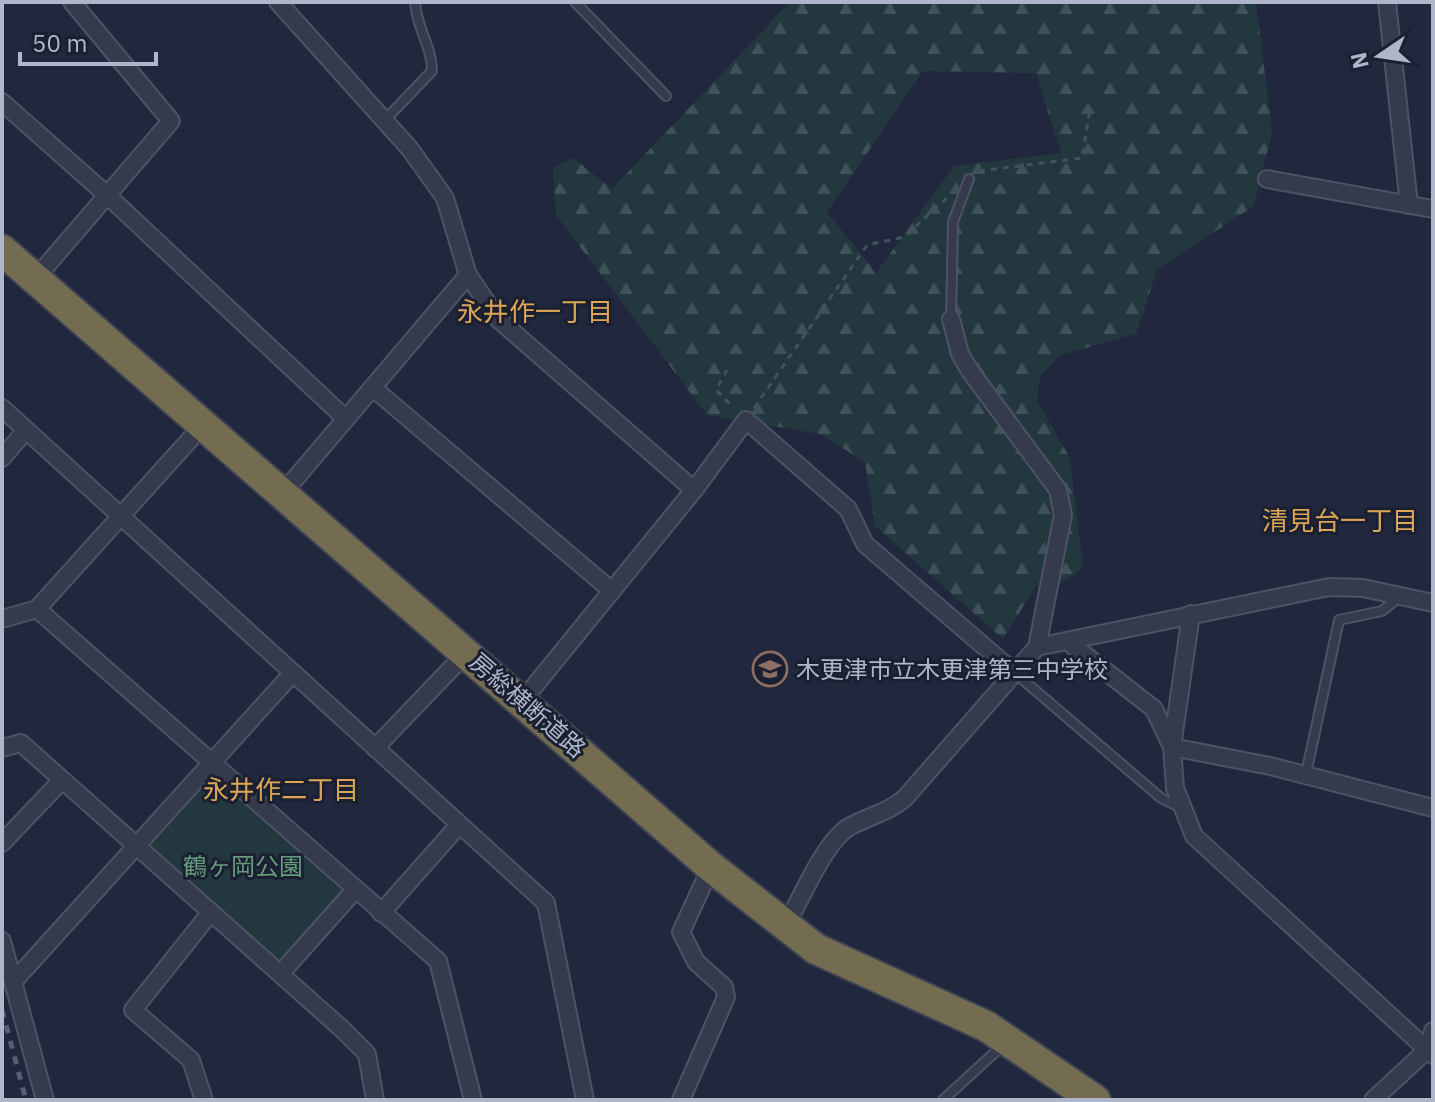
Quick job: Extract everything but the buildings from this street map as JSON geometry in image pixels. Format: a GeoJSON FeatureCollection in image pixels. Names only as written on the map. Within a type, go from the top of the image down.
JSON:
{"type":"FeatureCollection","features":[{"type":"Feature","properties":{"kind":"highway","name":"房総横断道路"},"geometry":{"type":"LineString","coordinates":[[2,250],[523,700],[711,867],[787,923],[816,949],[986,1026],[1095,1100]]}},
{"type":"Feature","properties":{"kind":"street"},"geometry":{"type":"LineString","coordinates":[[35,279],[171,121],[72,2]]}},
{"type":"Feature","properties":{"kind":"street"},"geometry":{"type":"LineString","coordinates":[[278,2],[314,38],[410,149],[445,198],[468,275],[498,319],[694,490]]}},
{"type":"Feature","properties":{"kind":"street"},"geometry":{"type":"LineString","coordinates":[[1387,2],[1409,205]]}},
{"type":"Feature","properties":{"kind":"street"},"geometry":{"type":"LineString","coordinates":[[2,102],[108,196],[346,419]]}},
{"type":"Feature","properties":{"kind":"street"},"geometry":{"type":"LineString","coordinates":[[1267,179],[1433,209]]}},
{"type":"Feature","properties":{"kind":"street"},"geometry":{"type":"LineString","coordinates":[[283,493],[468,275]]}},
{"type":"Feature","properties":{"kind":"street"},"geometry":{"type":"LineString","coordinates":[[787,923],[831,846],[846,828],[894,808],[1037,647],[1063,515],[1058,490],[960,354],[951,319]]}},
{"type":"Feature","properties":{"kind":"street"},"geometry":{"type":"LineString","coordinates":[[373,388],[612,591]]}},
{"type":"Feature","properties":{"kind":"street"},"geometry":{"type":"LineString","coordinates":[[2,408],[546,903],[585,1100]]}},
{"type":"Feature","properties":{"kind":"street"},"geometry":{"type":"LineString","coordinates":[[523,700],[694,490],[746,420],[848,509],[865,544],[1015,673]]}},
{"type":"Feature","properties":{"kind":"street"},"geometry":{"type":"LineString","coordinates":[[2,619],[37,609],[203,425]]}},
{"type":"Feature","properties":{"kind":"street"},"geometry":{"type":"LineString","coordinates":[[2,458],[26,430]]}},
{"type":"Feature","properties":{"kind":"street"},"geometry":{"type":"LineString","coordinates":[[1037,647],[1329,587],[1363,588],[1433,603]]}},
{"type":"Feature","properties":{"kind":"street"},"geometry":{"type":"LineString","coordinates":[[37,609],[354,891],[438,961],[473,1100]]}},
{"type":"Feature","properties":{"kind":"street"},"geometry":{"type":"LineString","coordinates":[[1191,614],[1172,747],[1175,788],[1194,836],[1431,1052]]}},
{"type":"Feature","properties":{"kind":"street"},"geometry":{"type":"LineString","coordinates":[[1067,641],[1154,709],[1172,747]]}},
{"type":"Feature","properties":{"kind":"street"},"geometry":{"type":"LineString","coordinates":[[375,748],[467,652]]}},
{"type":"Feature","properties":{"kind":"street"},"geometry":{"type":"LineString","coordinates":[[13,982],[292,674]]}},
{"type":"Feature","properties":{"kind":"street"},"geometry":{"type":"LineString","coordinates":[[2,748],[21,743],[281,973],[367,1054],[375,1100]]}},
{"type":"Feature","properties":{"kind":"street"},"geometry":{"type":"LineString","coordinates":[[1172,747],[1306,775],[1433,808]]}},
{"type":"Feature","properties":{"kind":"street"},"geometry":{"type":"LineString","coordinates":[[2,843],[62,780]]}},
{"type":"Feature","properties":{"kind":"street"},"geometry":{"type":"LineString","coordinates":[[381,913],[459,825]]}},
{"type":"Feature","properties":{"kind":"street"},"geometry":{"type":"LineString","coordinates":[[681,1100],[726,997],[724,987],[696,962],[681,932],[711,867]]}},
{"type":"Feature","properties":{"kind":"street"},"geometry":{"type":"LineString","coordinates":[[281,973],[354,891]]}},
{"type":"Feature","properties":{"kind":"street"},"geometry":{"type":"LineString","coordinates":[[204,1100],[191,1060],[133,1010],[211,912]]}},
{"type":"Feature","properties":{"kind":"street"},"geometry":{"type":"LineString","coordinates":[[2,941],[45,1100]]}},
{"type":"Feature","properties":{"kind":"street"},"geometry":{"type":"LineString","coordinates":[[1373,1100],[1431,1052],[1433,1031]]}},
{"type":"Feature","properties":{"kind":"lane"},"geometry":{"type":"LineString","coordinates":[[384,122],[432,71],[432,59],[416,19],[415,2]]}},
{"type":"Feature","properties":{"kind":"lane"},"geometry":{"type":"LineString","coordinates":[[575,2],[666,96]]}},
{"type":"Feature","properties":{"kind":"lane"},"geometry":{"type":"LineString","coordinates":[[951,319],[953,222],[969,179]]}},
{"type":"Feature","properties":{"kind":"lane"},"geometry":{"type":"LineString","coordinates":[[1306,775],[1339,620],[1382,611],[1400,596]]}},
{"type":"Feature","properties":{"kind":"lane"},"geometry":{"type":"LineString","coordinates":[[1015,673],[1161,798],[1184,809]]}},
{"type":"Feature","properties":{"kind":"lane"},"geometry":{"type":"LineString","coordinates":[[943,1100],[1007,1041]]}},
{"type":"Feature","properties":{"kind":"path"},"geometry":{"type":"LineString","coordinates":[[727,370],[716,390],[746,420],[850,269]]}},
{"type":"Feature","properties":{"kind":"green space"},"geometry":{"type":"Polygon","coordinates":[[[790,2],[1256,2],[1272,132],[1254,206],[1157,270],[1136,334],[1060,355],[1040,376],[1037,401],[1070,458],[1083,568],[1060,584],[1035,587],[1003,639],[875,526],[865,462],[820,434],[707,415],[556,215],[553,168],[573,158],[612,189],[790,2]],[[923,71],[827,212],[876,273],[954,166],[1061,153],[1036,73],[923,71]]]}},
{"type":"Feature","properties":{"kind":"green space","name":"鶴ヶ岡公園"},"geometry":{"type":"Polygon","coordinates":[[[211,764],[354,891],[281,973],[137,846],[211,764]]]}},
{"type":"Feature","properties":{"kind":"railway"},"geometry":{"type":"LineString","coordinates":[[2,1010],[26,1100]]}},
{"type":"Feature","properties":{"kind":"place","name":"木更津市立木更津第三中学校"},"geometry":{"type":"Point","coordinates":[770,669]}},
{"type":"Feature","properties":{"kind":"district","name":"永井作一丁目"},"geometry":{"type":"Point","coordinates":[535,311]}},
{"type":"Feature","properties":{"kind":"district","name":"清見台一丁目"},"geometry":{"type":"Point","coordinates":[1340,520]}},
{"type":"Feature","properties":{"kind":"district","name":"永井作二丁目"},"geometry":{"type":"Point","coordinates":[281,789]}}]}
